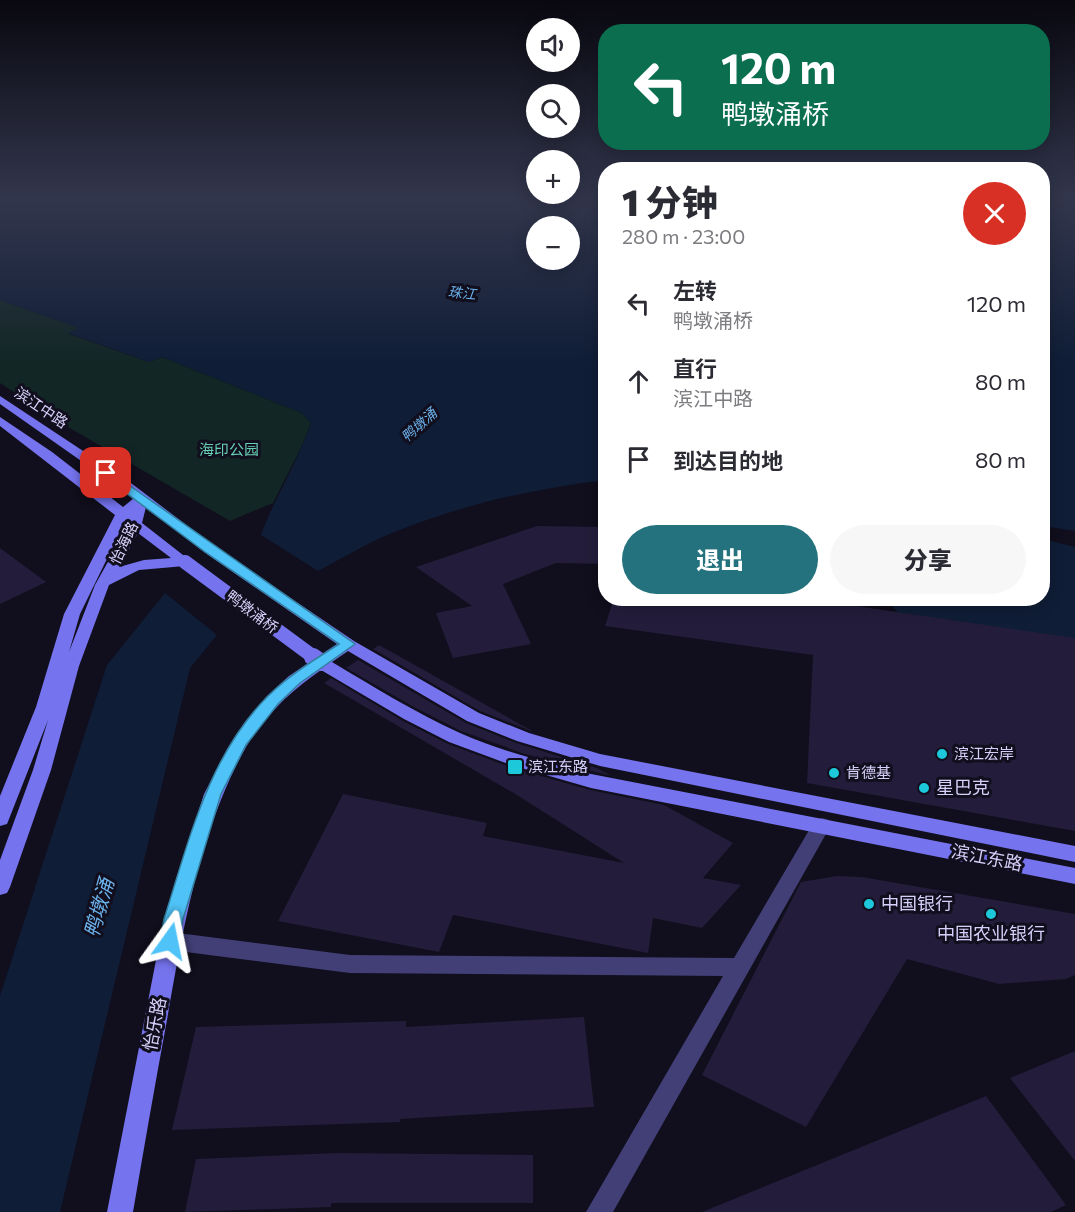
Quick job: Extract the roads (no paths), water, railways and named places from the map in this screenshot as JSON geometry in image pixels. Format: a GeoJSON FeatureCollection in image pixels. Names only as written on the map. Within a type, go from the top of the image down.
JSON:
{"type":"FeatureCollection","features":[{"type":"Feature","properties":{"kind":"main road","name":"滨江中路"},"geometry":{"type":"LineString","coordinates":[[0,399],[209,549]]}},
{"type":"Feature","properties":{"kind":"main road"},"geometry":{"type":"LineString","coordinates":[[0,421],[72,472],[135,526],[185,562]]}},
{"type":"Feature","properties":{"kind":"main road","name":"怡海路"},"geometry":{"type":"LineString","coordinates":[[0,819],[44,707],[72,614],[122,514],[141,499]]}},
{"type":"Feature","properties":{"kind":"main road","name":"怡海路"},"geometry":{"type":"LineString","coordinates":[[0,887],[42,770],[71,666],[102,585],[135,526],[141,499]]}},
{"type":"Feature","properties":{"kind":"main road","name":"鸭墩涌桥"},"geometry":{"type":"LineString","coordinates":[[209,549],[348,644]]}},
{"type":"Feature","properties":{"kind":"main road"},"geometry":{"type":"LineString","coordinates":[[102,585],[124,570],[142,564],[185,562]]}},
{"type":"Feature","properties":{"kind":"main road","name":"鸭墩涌桥"},"geometry":{"type":"LineString","coordinates":[[185,562],[320,662]]}},
{"type":"Feature","properties":{"kind":"main road","name":"怡乐路"},"geometry":{"type":"LineString","coordinates":[[120,1212],[174,919],[213,794],[240,742],[272,700],[295,680],[348,644]]}},
{"type":"Feature","properties":{"kind":"main road","name":"滨江东路"},"geometry":{"type":"LineString","coordinates":[[348,644],[473,717],[523,736],[600,760],[1075,854]]}},
{"type":"Feature","properties":{"kind":"main road","name":"滨江东路"},"geometry":{"type":"LineString","coordinates":[[320,662],[437,729],[511,759],[591,781],[1075,876]]}},
{"type":"Feature","properties":{"kind":"street"},"geometry":{"type":"LineString","coordinates":[[599,1212],[822,825]]}},
{"type":"Feature","properties":{"kind":"street"},"geometry":{"type":"LineString","coordinates":[[170,941],[350,964],[742,967]]}},
{"type":"Feature","properties":{"kind":"water"},"geometry":{"type":"Polygon","coordinates":[[[0,253],[526,253],[526,270],[580,270],[580,253],[598,253],[598,481],[524,493],[444,514],[383,537],[318,571],[261,535],[311,423],[302,413],[162,357],[149,362],[68,333],[79,328],[0,300],[0,253]]]}},
{"type":"Feature","properties":{"kind":"water"},"geometry":{"type":"Polygon","coordinates":[[[1050,253],[1075,253],[1075,531],[1050,527],[1050,253]]]}},
{"type":"Feature","properties":{"kind":"water"},"geometry":{"type":"Polygon","coordinates":[[[1050,541],[1075,547],[1075,665],[899,614],[892,606],[1050,606],[1050,541]]]}},
{"type":"Feature","properties":{"kind":"water","name":"鸭墩涌"},"geometry":{"type":"Polygon","coordinates":[[[165,593],[217,635],[190,668],[60,1212],[0,1212],[0,996],[107,665],[165,593]]]}},
{"type":"Feature","properties":{"kind":"place","name":"滨江宏岸"},"geometry":{"type":"Point","coordinates":[942,754]}},
{"type":"Feature","properties":{"kind":"place","name":"滨江东路"},"geometry":{"type":"Point","coordinates":[515,767]}},
{"type":"Feature","properties":{"kind":"place","name":"肯德基"},"geometry":{"type":"Point","coordinates":[834,773]}},
{"type":"Feature","properties":{"kind":"place","name":"星巴克"},"geometry":{"type":"Point","coordinates":[924,788]}},
{"type":"Feature","properties":{"kind":"place","name":"中国银行"},"geometry":{"type":"Point","coordinates":[869,904]}},
{"type":"Feature","properties":{"kind":"place","name":"中国农业银行"},"geometry":{"type":"Point","coordinates":[991,914]}},
{"type":"Feature","properties":{"kind":"water label","name":"珠江"},"geometry":{"type":"Point","coordinates":[462,293]}},
{"type":"Feature","properties":{"kind":"park label","name":"海印公园"},"geometry":{"type":"Point","coordinates":[229,450]}}]}
